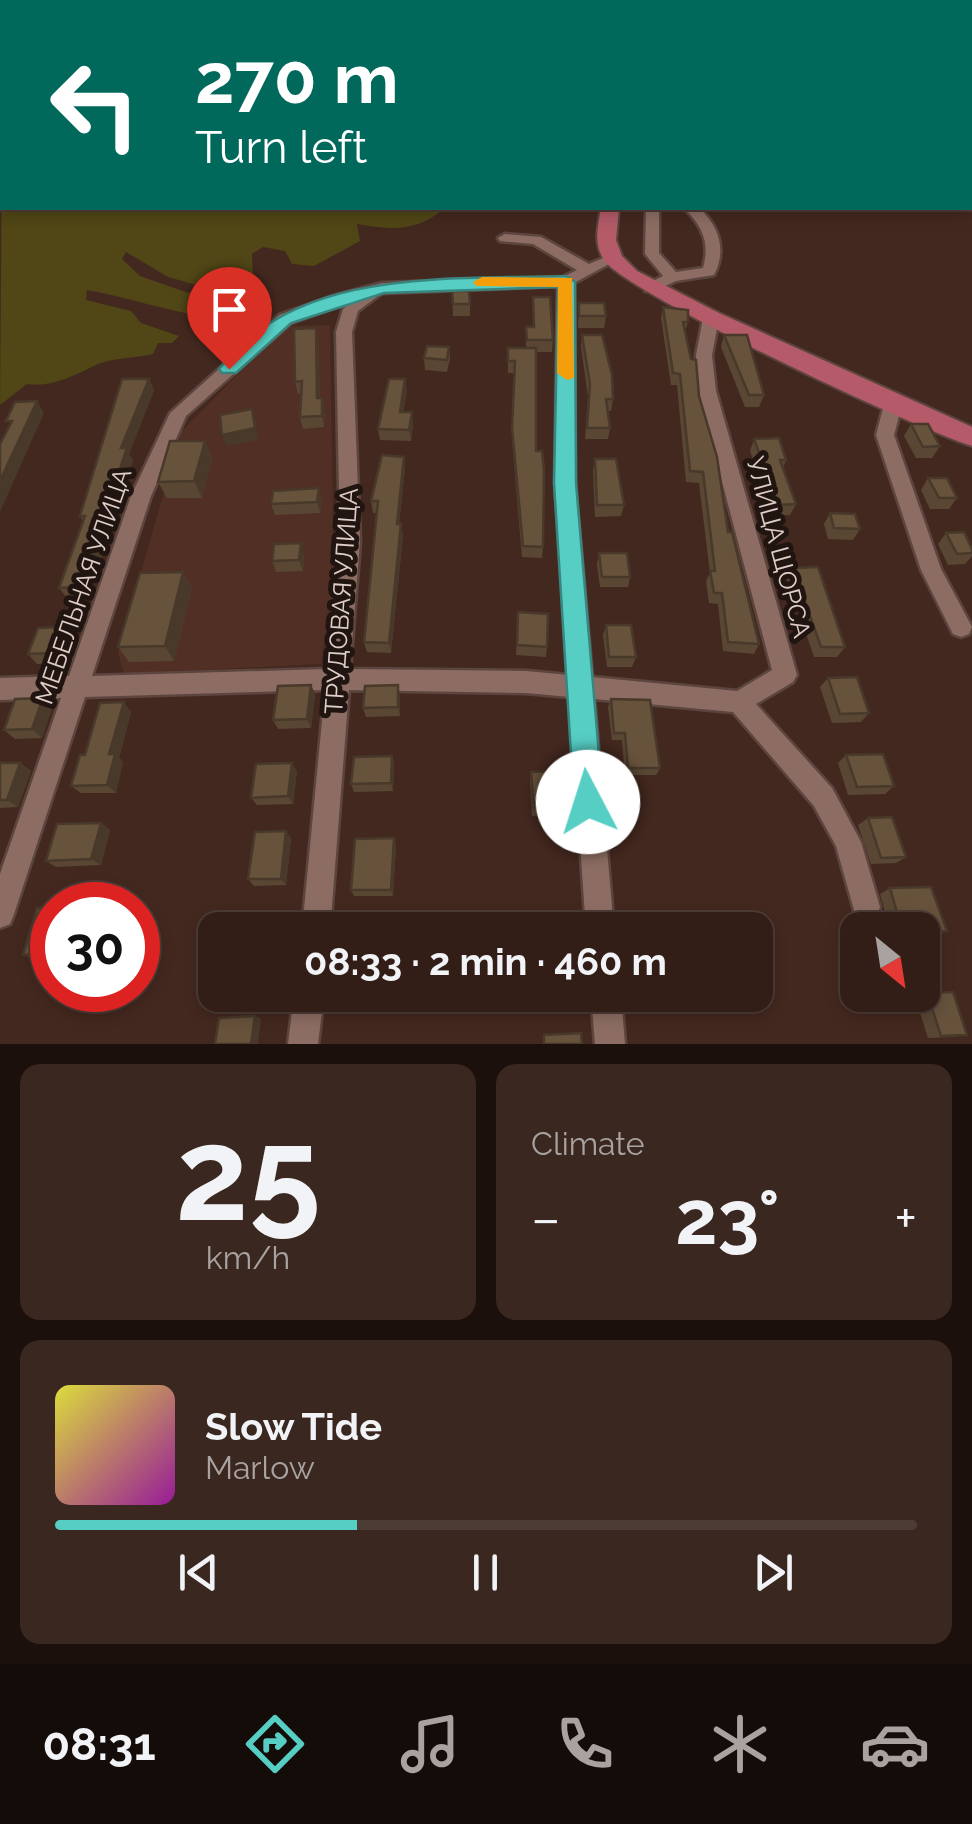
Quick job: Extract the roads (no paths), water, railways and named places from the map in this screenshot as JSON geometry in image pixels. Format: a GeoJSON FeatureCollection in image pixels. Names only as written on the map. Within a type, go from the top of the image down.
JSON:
{"type":"FeatureCollection","features":[{"type":"Feature","properties":{"kind":"main road"},"geometry":{"type":"LineString","coordinates":[[610,210],[606,240],[613,258],[650,288],[972,436]]}},
{"type":"Feature","properties":{"kind":"street"},"geometry":{"type":"LineString","coordinates":[[652,210],[652,254],[672,277]]}},
{"type":"Feature","properties":{"kind":"street"},"geometry":{"type":"LineString","coordinates":[[650,288],[672,277],[709,272],[710,228],[692,210]]}},
{"type":"Feature","properties":{"kind":"street"},"geometry":{"type":"LineString","coordinates":[[505,238],[536,240],[586,269]]}},
{"type":"Feature","properties":{"kind":"street"},"geometry":{"type":"LineString","coordinates":[[382,288],[566,282],[613,258]]}},
{"type":"Feature","properties":{"kind":"street"},"geometry":{"type":"LineString","coordinates":[[566,282],[565,483],[598,912]]}},
{"type":"Feature","properties":{"kind":"street","name":"МЕБЕЛЬНАЯ УЛИЦА"},"geometry":{"type":"LineString","coordinates":[[0,914],[162,442],[178,413],[285,319],[382,288]]}},
{"type":"Feature","properties":{"kind":"street","name":"ТРУДОВАЯ УЛИЦА"},"geometry":{"type":"LineString","coordinates":[[318,912],[350,542],[344,332],[351,309],[382,288]]}},
{"type":"Feature","properties":{"kind":"street","name":"УЛИЦА ЩОРСА"},"geometry":{"type":"LineString","coordinates":[[711,318],[704,355],[707,391],[785,675],[739,702]]}},
{"type":"Feature","properties":{"kind":"street"},"geometry":{"type":"LineString","coordinates":[[894,401],[886,435],[931,570],[960,627]]}},
{"type":"Feature","properties":{"kind":"street"},"geometry":{"type":"LineString","coordinates":[[0,689],[337,678],[526,682],[579,690],[739,702],[824,797],[848,842],[866,907]]}},
{"type":"Feature","properties":{"kind":"street"},"geometry":{"type":"LineString","coordinates":[[303,1044],[307,1012]]}},
{"type":"Feature","properties":{"kind":"street"},"geometry":{"type":"LineString","coordinates":[[607,1012],[610,1044]]}}]}
